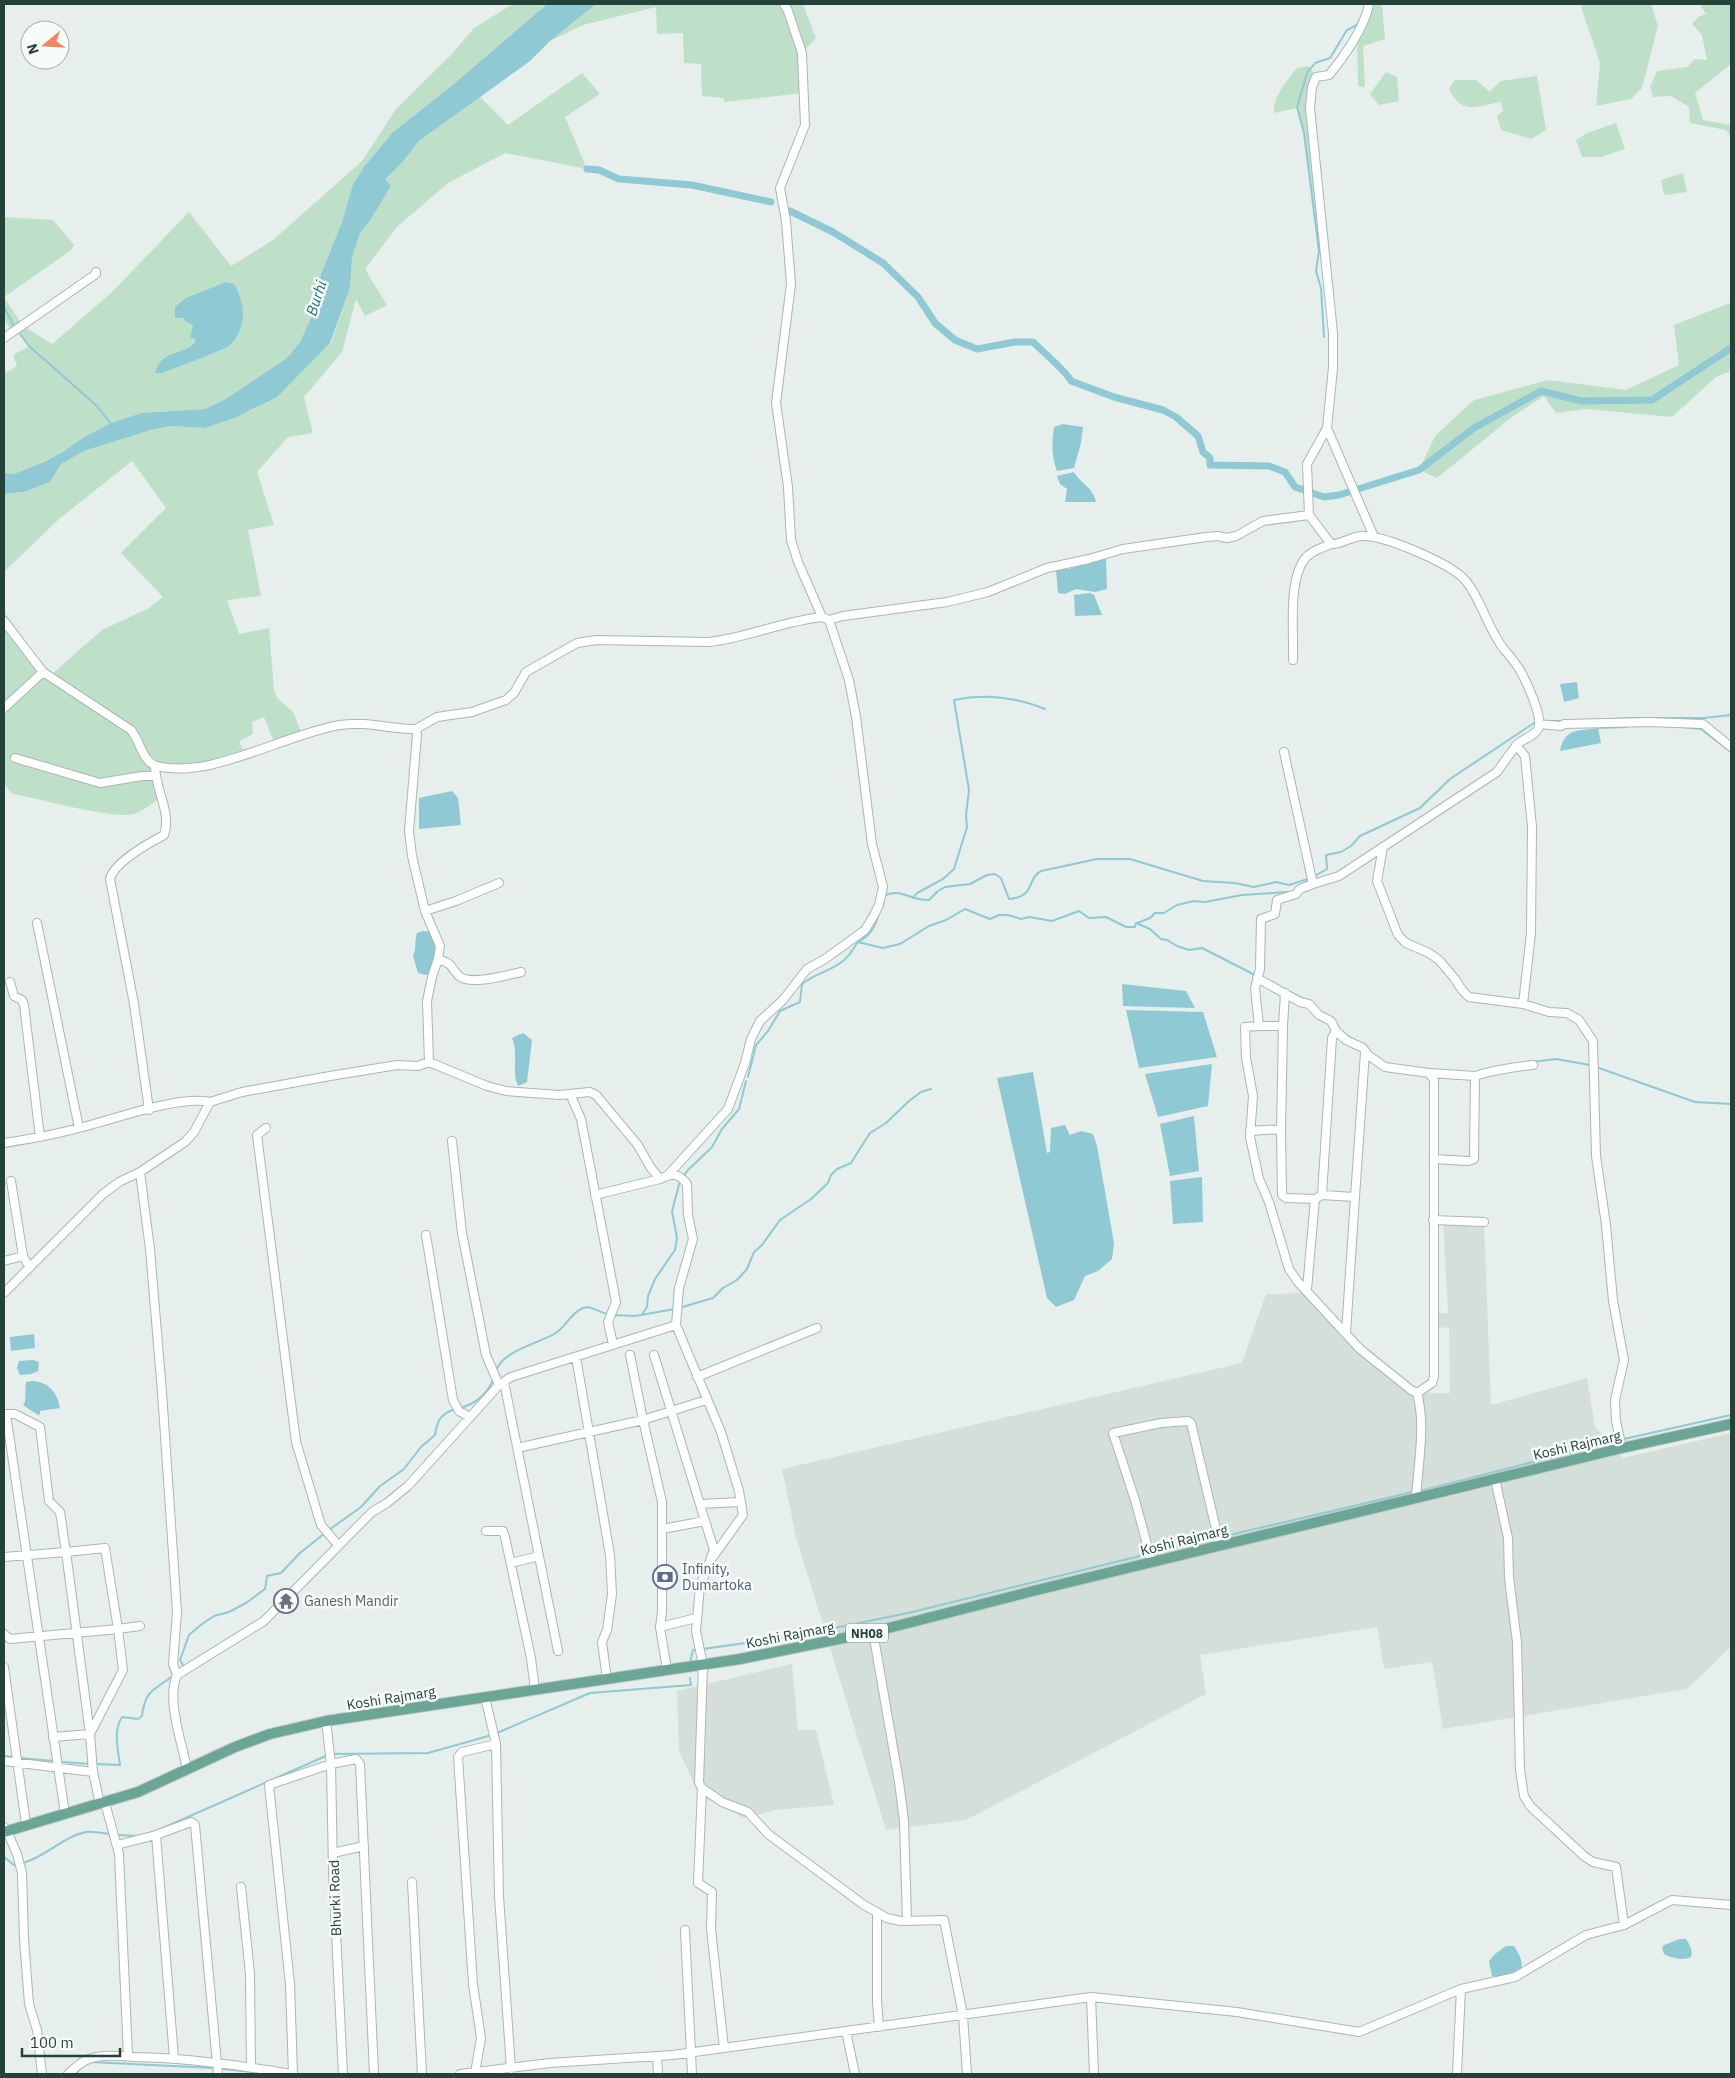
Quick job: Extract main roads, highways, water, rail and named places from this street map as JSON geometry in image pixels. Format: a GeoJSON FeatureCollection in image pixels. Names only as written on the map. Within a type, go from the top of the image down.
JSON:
{"type":"FeatureCollection","features":[{"type":"Feature","properties":{"kind":"main road","name":"Koshi Rajmarg"},"geometry":{"type":"LineString","coordinates":[[5,1831],[138,1792],[235,1747],[270,1734],[326,1722],[703,1664],[873,1632],[1495,1479],[1621,1446],[1731,1424]]}},
{"type":"Feature","properties":{"kind":"water","name":"Burhi"},"geometry":{"type":"Polygon","coordinates":[[[547,4],[596,4],[550,41],[530,61],[419,141],[401,164],[385,179],[391,186],[360,233],[352,258],[350,288],[330,343],[277,397],[235,418],[205,428],[171,426],[151,430],[84,451],[61,464],[50,482],[24,492],[4,494],[4,473],[14,474],[44,462],[111,423],[141,413],[205,409],[224,400],[287,358],[300,342],[312,316],[321,274],[342,222],[353,184],[364,167],[393,132],[449,88],[547,4]]]}},
{"type":"Feature","properties":{"kind":"water"},"geometry":{"type":"Polygon","coordinates":[[[226,282],[234,284],[241,300],[242,324],[236,338],[230,345],[220,351],[162,373],[155,373],[158,365],[168,356],[186,349],[196,341],[194,338],[190,339],[193,325],[185,321],[184,318],[175,318],[175,307],[186,298],[226,282]]]}},
{"type":"Feature","properties":{"kind":"water"},"geometry":{"type":"Polygon","coordinates":[[[1063,424],[1083,427],[1081,443],[1074,468],[1057,471],[1052,449],[1054,427],[1063,424]]]}},
{"type":"Feature","properties":{"kind":"water"},"geometry":{"type":"Polygon","coordinates":[[[1074,472],[1090,489],[1096,502],[1065,502],[1067,489],[1060,484],[1057,476],[1074,472]]]}},
{"type":"Feature","properties":{"kind":"water"},"geometry":{"type":"Polygon","coordinates":[[[1106,557],[1107,589],[1095,592],[1076,589],[1065,594],[1058,593],[1056,570],[1064,567],[1069,569],[1106,557]]]}},
{"type":"Feature","properties":{"kind":"water"},"geometry":{"type":"Polygon","coordinates":[[[1090,593],[1094,595],[1102,615],[1075,616],[1074,595],[1090,593]]]}},
{"type":"Feature","properties":{"kind":"water"},"geometry":{"type":"Polygon","coordinates":[[[1577,682],[1579,698],[1564,702],[1560,684],[1577,682]]]}},
{"type":"Feature","properties":{"kind":"water"},"geometry":{"type":"Polygon","coordinates":[[[1598,728],[1601,743],[1560,751],[1565,738],[1569,734],[1598,728]]]}},
{"type":"Feature","properties":{"kind":"water"},"geometry":{"type":"Polygon","coordinates":[[[452,791],[458,798],[461,825],[419,829],[419,798],[452,791]]]}},
{"type":"Feature","properties":{"kind":"water"},"geometry":{"type":"Polygon","coordinates":[[[423,931],[433,932],[438,942],[433,972],[426,975],[418,973],[413,956],[417,933],[423,931]]]}},
{"type":"Feature","properties":{"kind":"water"},"geometry":{"type":"Polygon","coordinates":[[[1122,984],[1186,991],[1195,1008],[1123,1006],[1122,984]]]}},
{"type":"Feature","properties":{"kind":"water"},"geometry":{"type":"Polygon","coordinates":[[[1126,1010],[1203,1012],[1217,1057],[1139,1068],[1126,1010]]]}},
{"type":"Feature","properties":{"kind":"water"},"geometry":{"type":"Polygon","coordinates":[[[523,1033],[532,1040],[527,1082],[518,1086],[512,1038],[523,1033]]]}},
{"type":"Feature","properties":{"kind":"water"},"geometry":{"type":"Polygon","coordinates":[[[1212,1064],[1208,1106],[1158,1117],[1145,1074],[1212,1064]]]}},
{"type":"Feature","properties":{"kind":"water"},"geometry":{"type":"Polygon","coordinates":[[[1033,1072],[1047,1153],[1050,1152],[1051,1128],[1065,1125],[1070,1135],[1081,1131],[1093,1134],[1097,1146],[1114,1243],[1112,1259],[1098,1271],[1085,1276],[1074,1300],[1056,1307],[1047,1298],[997,1078],[1033,1072]]]}},
{"type":"Feature","properties":{"kind":"water"},"geometry":{"type":"Polygon","coordinates":[[[1194,1116],[1199,1171],[1170,1176],[1160,1124],[1194,1116]]]}},
{"type":"Feature","properties":{"kind":"water"},"geometry":{"type":"Polygon","coordinates":[[[1202,1177],[1203,1222],[1173,1224],[1170,1181],[1202,1177]]]}},
{"type":"Feature","properties":{"kind":"water"},"geometry":{"type":"Polygon","coordinates":[[[34,1334],[35,1348],[11,1351],[10,1337],[34,1334]]]}},
{"type":"Feature","properties":{"kind":"water"},"geometry":{"type":"Polygon","coordinates":[[[33,1360],[39,1362],[38,1371],[20,1375],[17,1368],[19,1361],[33,1360]]]}},
{"type":"Feature","properties":{"kind":"water"},"geometry":{"type":"Polygon","coordinates":[[[32,1381],[48,1386],[57,1397],[60,1408],[40,1411],[38,1415],[23,1405],[25,1402],[26,1382],[32,1381]]]}},
{"type":"Feature","properties":{"kind":"water"},"geometry":{"type":"Polygon","coordinates":[[[1680,1939],[1686,1939],[1690,1945],[1691,1957],[1677,1959],[1664,1954],[1662,1948],[1664,1945],[1680,1939]]]}},
{"type":"Feature","properties":{"kind":"water"},"geometry":{"type":"Polygon","coordinates":[[[1506,1946],[1514,1946],[1518,1952],[1521,1961],[1521,1972],[1501,1978],[1492,1976],[1489,1961],[1506,1946]]]}},
{"type":"Feature","properties":{"kind":"waterway"},"geometry":{"type":"LineString","coordinates":[[1324,337],[1321,288],[1316,271],[1319,251],[1304,133],[1297,107],[1307,73],[1315,63],[1330,58],[1347,30],[1357,25],[1364,11]]}},
{"type":"Feature","properties":{"kind":"waterway"},"geometry":{"type":"LineString","coordinates":[[587,169],[599,170],[619,179],[692,185],[771,202]]}},
{"type":"Feature","properties":{"kind":"waterway"},"geometry":{"type":"LineString","coordinates":[[790,211],[833,232],[883,263],[918,297],[935,323],[955,340],[977,349],[1015,342],[1033,342],[1060,367],[1071,381],[1114,397],[1163,410],[1176,417],[1198,436],[1203,452],[1210,458],[1210,465],[1269,466],[1285,472],[1295,487],[1324,497],[1339,495],[1419,470],[1474,428],[1541,391],[1581,401],[1652,400],[1731,348]]}},
{"type":"Feature","properties":{"kind":"waterway"},"geometry":{"type":"LineString","coordinates":[[4,307],[14,326]]}},
{"type":"Feature","properties":{"kind":"waterway"},"geometry":{"type":"LineString","coordinates":[[20,334],[29,346],[97,406],[112,425]]}},
{"type":"Feature","properties":{"kind":"waterway"},"geometry":{"type":"LineString","coordinates":[[913,898],[917,893],[943,879],[954,869],[967,827],[966,815],[969,790],[954,700],[1000,697],[1045,709]]}},
{"type":"Feature","properties":{"kind":"waterway"},"geometry":{"type":"LineString","coordinates":[[1597,720],[1704,718],[1731,715]]}},
{"type":"Feature","properties":{"kind":"waterway"},"geometry":{"type":"LineString","coordinates":[[1550,721],[1562,721]]}},
{"type":"Feature","properties":{"kind":"waterway"},"geometry":{"type":"LineString","coordinates":[[1313,877],[1327,869],[1326,855],[1341,852],[1351,846],[1360,836],[1420,808],[1450,779],[1534,723]]}},
{"type":"Feature","properties":{"kind":"waterway"},"geometry":{"type":"LineString","coordinates":[[1598,728],[1626,727]]}},
{"type":"Feature","properties":{"kind":"waterway"},"geometry":{"type":"LineString","coordinates":[[1683,727],[1701,729],[1731,752]]}},
{"type":"Feature","properties":{"kind":"waterway"},"geometry":{"type":"LineString","coordinates":[[884,896],[895,893],[929,900],[945,887],[970,884],[987,875],[995,874],[1001,878],[1009,899],[1018,898],[1027,891],[1033,878],[1041,871],[1097,859],[1130,859],[1203,881],[1235,883],[1254,887],[1276,882],[1289,885],[1308,879]]}},
{"type":"Feature","properties":{"kind":"waterway"},"geometry":{"type":"LineString","coordinates":[[1137,923],[1150,918],[1155,913],[1164,913],[1177,905],[1194,901],[1205,902],[1242,895],[1287,892]]}},
{"type":"Feature","properties":{"kind":"waterway"},"geometry":{"type":"LineString","coordinates":[[748,1077],[756,1045],[768,1031],[780,1011],[800,1002],[802,984],[839,964],[849,955],[858,942],[883,948],[900,944],[929,926],[946,920],[965,909],[990,919],[999,915],[1008,915],[1021,919],[1029,917],[1052,921],[1079,911],[1089,918],[1106,917],[1126,927],[1135,927],[1136,923],[1150,929],[1161,939],[1177,946],[1189,950],[1202,948],[1255,975]]}},
{"type":"Feature","properties":{"kind":"waterway"},"geometry":{"type":"LineString","coordinates":[[858,942],[872,930],[879,913]]}},
{"type":"Feature","properties":{"kind":"waterway"},"geometry":{"type":"LineString","coordinates":[[1262,977],[1275,984]]}},
{"type":"Feature","properties":{"kind":"waterway"},"geometry":{"type":"LineString","coordinates":[[1290,992],[1306,1000]]}},
{"type":"Feature","properties":{"kind":"waterway"},"geometry":{"type":"LineString","coordinates":[[1313,1003],[1319,1010]]}},
{"type":"Feature","properties":{"kind":"waterway"},"geometry":{"type":"LineString","coordinates":[[1344,1033],[1352,1039]]}},
{"type":"Feature","properties":{"kind":"waterway"},"geometry":{"type":"LineString","coordinates":[[1516,1064],[1556,1059],[1590,1065]]}},
{"type":"Feature","properties":{"kind":"waterway"},"geometry":{"type":"LineString","coordinates":[[1599,1068],[1695,1102],[1731,1104]]}},
{"type":"Feature","properties":{"kind":"waterway"},"geometry":{"type":"LineString","coordinates":[[683,1177],[712,1147],[722,1129],[739,1109],[746,1081]]}},
{"type":"Feature","properties":{"kind":"waterway"},"geometry":{"type":"LineString","coordinates":[[679,1308],[713,1298],[723,1288],[737,1280],[747,1269],[754,1252],[762,1245],[780,1220],[811,1199],[828,1183],[831,1175],[837,1169],[851,1163],[870,1133],[886,1123],[921,1092],[931,1089]]}},
{"type":"Feature","properties":{"kind":"waterway"},"geometry":{"type":"LineString","coordinates":[[643,1313],[647,1307],[648,1296],[655,1279],[675,1250],[677,1238],[672,1211],[680,1181]]}},
{"type":"Feature","properties":{"kind":"waterway"},"geometry":{"type":"LineString","coordinates":[[496,1371],[505,1358],[558,1331],[574,1314],[583,1308],[593,1308],[608,1314]]}},
{"type":"Feature","properties":{"kind":"waterway"},"geometry":{"type":"LineString","coordinates":[[613,1315],[635,1316],[675,1309]]}},
{"type":"Feature","properties":{"kind":"waterway"},"geometry":{"type":"LineString","coordinates":[[460,1408],[480,1398],[493,1380]]}},
{"type":"Feature","properties":{"kind":"waterway"},"geometry":{"type":"LineString","coordinates":[[329,1530],[361,1507],[380,1486],[404,1469],[421,1447],[435,1435],[441,1418],[446,1413],[455,1409]]}},
{"type":"Feature","properties":{"kind":"waterway"},"geometry":{"type":"LineString","coordinates":[[1624,1439],[1731,1415]]}},
{"type":"Feature","properties":{"kind":"waterway"},"geometry":{"type":"LineString","coordinates":[[1420,1491],[1619,1440]]}},
{"type":"Feature","properties":{"kind":"waterway"},"geometry":{"type":"LineString","coordinates":[[1221,1537],[1413,1492]]}},
{"type":"Feature","properties":{"kind":"waterway"},"geometry":{"type":"LineString","coordinates":[[184,1667],[180,1660],[189,1635],[214,1616],[229,1612],[246,1603],[265,1589],[267,1576],[281,1573],[300,1553],[325,1533]]}},
{"type":"Feature","properties":{"kind":"waterway"},"geometry":{"type":"LineString","coordinates":[[1152,1553],[1215,1538]]}},
{"type":"Feature","properties":{"kind":"waterway"},"geometry":{"type":"LineString","coordinates":[[703,1649],[795,1636],[908,1613],[1148,1554]]}},
{"type":"Feature","properties":{"kind":"waterway"},"geometry":{"type":"LineString","coordinates":[[690,1663],[693,1650],[696,1650]]}},
{"type":"Feature","properties":{"kind":"waterway"},"geometry":{"type":"LineString","coordinates":[[96,1764],[120,1765],[117,1747],[119,1722],[122,1717],[138,1719],[142,1716],[143,1707],[148,1695],[174,1675]]}},
{"type":"Feature","properties":{"kind":"waterway"},"geometry":{"type":"LineString","coordinates":[[497,1733],[590,1693],[691,1685],[690,1678]]}},
{"type":"Feature","properties":{"kind":"waterway"},"geometry":{"type":"LineString","coordinates":[[332,1754],[428,1753],[492,1735]]}},
{"type":"Feature","properties":{"kind":"waterway"},"geometry":{"type":"LineString","coordinates":[[154,1832],[328,1755]]}},
{"type":"Feature","properties":{"kind":"waterway"},"geometry":{"type":"LineString","coordinates":[[4,1756],[14,1757]]}},
{"type":"Feature","properties":{"kind":"waterway"},"geometry":{"type":"LineString","coordinates":[[19,1758],[54,1761]]}},
{"type":"Feature","properties":{"kind":"waterway"},"geometry":{"type":"LineString","coordinates":[[61,1762],[91,1764]]}},
{"type":"Feature","properties":{"kind":"waterway"},"geometry":{"type":"LineString","coordinates":[[23,1863],[77,1835],[86,1832],[110,1834]]}},
{"type":"Feature","properties":{"kind":"waterway"},"geometry":{"type":"LineString","coordinates":[[117,1835],[137,1836]]}},
{"type":"Feature","properties":{"kind":"waterway"},"geometry":{"type":"LineString","coordinates":[[4,1857],[14,1865],[18,1864]]}},
{"type":"Feature","properties":{"kind":"waterway"},"geometry":{"type":"LineString","coordinates":[[91,2062],[214,2068]]}},
{"type":"Feature","properties":{"kind":"waterway"},"geometry":{"type":"LineString","coordinates":[[75,2074],[84,2065]]}},
{"type":"Feature","properties":{"kind":"waterway"},"geometry":{"type":"LineString","coordinates":[[224,2069],[269,2074]]}},
{"type":"Feature","properties":{"kind":"place","name":"Infinity, Dumartoka"},"geometry":{"type":"Point","coordinates":[665,1577]}},
{"type":"Feature","properties":{"kind":"place","name":"Ganesh Mandir"},"geometry":{"type":"Point","coordinates":[286,1601]}}]}
